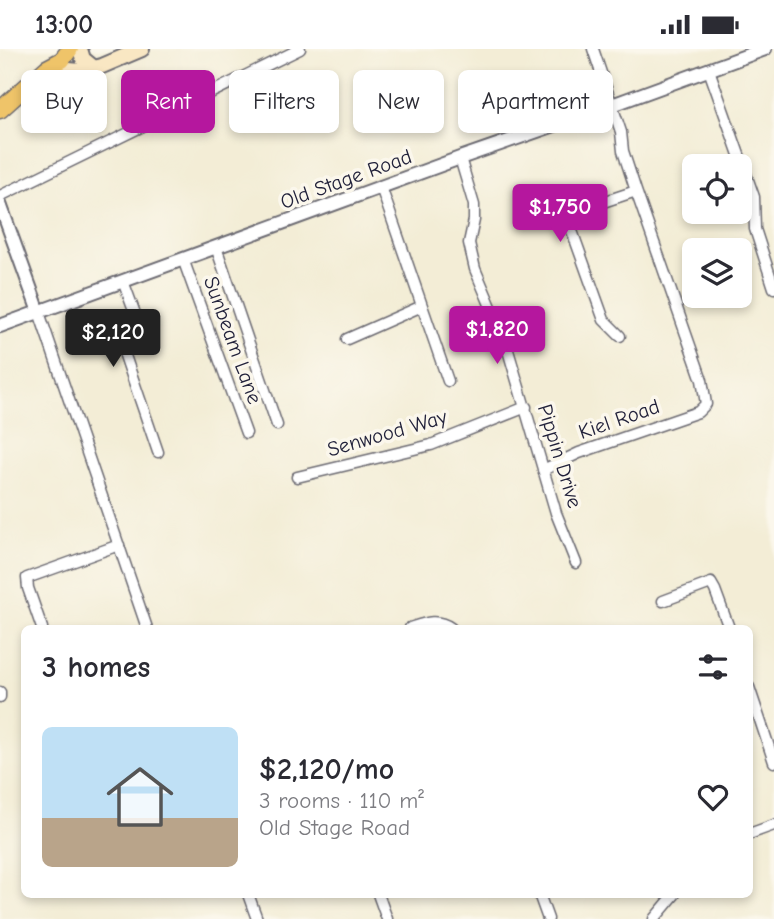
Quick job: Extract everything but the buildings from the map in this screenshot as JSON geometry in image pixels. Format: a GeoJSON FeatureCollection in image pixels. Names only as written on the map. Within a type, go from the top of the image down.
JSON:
{"type":"FeatureCollection","features":[{"type":"Feature","properties":{"kind":"main road"},"geometry":{"type":"LineString","coordinates":[[47,68],[53,49]]}},
{"type":"Feature","properties":{"kind":"main road"},"geometry":{"type":"LineString","coordinates":[[47,68],[62,60],[70,49]]}},
{"type":"Feature","properties":{"kind":"main road"},"geometry":{"type":"LineString","coordinates":[[80,49],[83,59],[94,68],[142,49]]}},
{"type":"Feature","properties":{"kind":"main road"},"geometry":{"type":"LineString","coordinates":[[0,110],[21,92]]}},
{"type":"Feature","properties":{"kind":"street"},"geometry":{"type":"LineString","coordinates":[[0,196],[300,49]]}},
{"type":"Feature","properties":{"kind":"street"},"geometry":{"type":"LineString","coordinates":[[593,49],[600,70]]}},
{"type":"Feature","properties":{"kind":"street","name":"Old Stage Road"},"geometry":{"type":"LineString","coordinates":[[613,105],[765,49]]}},
{"type":"Feature","properties":{"kind":"street"},"geometry":{"type":"LineString","coordinates":[[709,70],[754,197],[755,229],[774,288]]}},
{"type":"Feature","properties":{"kind":"street"},"geometry":{"type":"LineString","coordinates":[[613,108],[636,191],[582,209],[574,216],[571,228],[604,320],[620,336]]}},
{"type":"Feature","properties":{"kind":"street","name":"Old Stage Road"},"geometry":{"type":"LineString","coordinates":[[0,326],[532,133]]}},
{"type":"Feature","properties":{"kind":"street","name":"Pippin Drive"},"geometry":{"type":"LineString","coordinates":[[460,158],[474,205],[469,243],[475,269],[505,341],[556,513],[576,563]]}},
{"type":"Feature","properties":{"kind":"street"},"geometry":{"type":"LineString","coordinates":[[381,187],[448,381]]}},
{"type":"Feature","properties":{"kind":"street","name":"Kiel Road"},"geometry":{"type":"LineString","coordinates":[[543,470],[579,453],[698,412],[706,404],[702,380],[636,191]]}},
{"type":"Feature","properties":{"kind":"street"},"geometry":{"type":"LineString","coordinates":[[0,204],[146,625]]}},
{"type":"Feature","properties":{"kind":"street"},"geometry":{"type":"LineString","coordinates":[[216,247],[277,425]]}},
{"type":"Feature","properties":{"kind":"street","name":"Sunbeam Lane"},"geometry":{"type":"LineString","coordinates":[[183,259],[246,433]]}},
{"type":"Feature","properties":{"kind":"street"},"geometry":{"type":"LineString","coordinates":[[123,281],[137,319],[119,338],[158,451]]}},
{"type":"Feature","properties":{"kind":"street"},"geometry":{"type":"LineString","coordinates":[[347,339],[422,306]]}},
{"type":"Feature","properties":{"kind":"street","name":"Senwood Way"},"geometry":{"type":"LineString","coordinates":[[297,477],[431,445],[526,407]]}},
{"type":"Feature","properties":{"kind":"street"},"geometry":{"type":"LineString","coordinates":[[41,625],[27,578],[120,545]]}},
{"type":"Feature","properties":{"kind":"street"},"geometry":{"type":"LineString","coordinates":[[663,601],[711,583],[728,625]]}},
{"type":"Feature","properties":{"kind":"street"},"geometry":{"type":"LineString","coordinates":[[419,625],[428,622],[443,622],[447,625]]}},
{"type":"Feature","properties":{"kind":"street"},"geometry":{"type":"LineString","coordinates":[[0,692],[0,697]]}},
{"type":"Feature","properties":{"kind":"street"},"geometry":{"type":"LineString","coordinates":[[753,699],[774,762]]}},
{"type":"Feature","properties":{"kind":"street"},"geometry":{"type":"LineString","coordinates":[[753,833],[774,825]]}},
{"type":"Feature","properties":{"kind":"street"},"geometry":{"type":"LineString","coordinates":[[249,898],[257,919]]}},
{"type":"Feature","properties":{"kind":"street"},"geometry":{"type":"LineString","coordinates":[[380,898],[387,919]]}},
{"type":"Feature","properties":{"kind":"street"},"geometry":{"type":"LineString","coordinates":[[540,898],[548,919]]}},
{"type":"Feature","properties":{"kind":"street"},"geometry":{"type":"LineString","coordinates":[[654,919],[672,898]]}}]}
